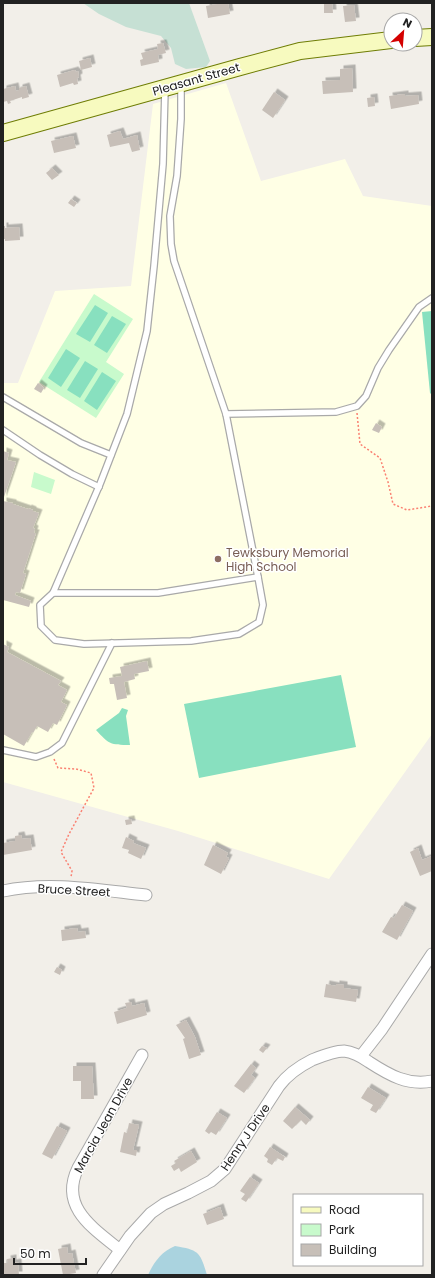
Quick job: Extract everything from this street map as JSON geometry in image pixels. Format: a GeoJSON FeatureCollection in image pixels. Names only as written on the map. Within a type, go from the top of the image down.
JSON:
{"type":"FeatureCollection","features":[{"type":"Feature","properties":{"kind":"main road","name":"Pleasant Street"},"geometry":{"type":"LineString","coordinates":[[3,134],[300,51],[383,41]]}},
{"type":"Feature","properties":{"kind":"street","name":"Bruce Street"},"geometry":{"type":"LineString","coordinates":[[3,891],[22,888],[70,887],[146,896]]}},
{"type":"Feature","properties":{"kind":"street"},"geometry":{"type":"LineString","coordinates":[[360,1056],[382,1029],[432,954]]}},
{"type":"Feature","properties":{"kind":"street","name":"Henry J Drive"},"geometry":{"type":"LineString","coordinates":[[103,1275],[134,1230],[157,1208],[205,1184],[222,1172],[240,1148],[273,1094],[293,1071],[315,1059],[334,1052],[347,1051],[360,1056],[391,1075],[404,1080],[421,1082],[432,1081]]}},
{"type":"Feature","properties":{"kind":"street","name":"Marcia Jean Drive"},"geometry":{"type":"LineString","coordinates":[[120,1250],[97,1231],[79,1211],[72,1194],[72,1185],[78,1168],[142,1055]]}},
{"type":"Feature","properties":{"kind":"lane"},"geometry":{"type":"LineString","coordinates":[[165,88],[163,164],[147,331],[127,414],[99,487],[53,593],[40,605],[41,626],[55,640],[84,644],[191,641],[239,634],[259,622],[263,605],[226,414],[174,261],[171,244],[170,216],[177,169],[181,84]]}},
{"type":"Feature","properties":{"kind":"lane"},"geometry":{"type":"LineString","coordinates":[[226,414],[336,412],[357,406],[366,396],[378,368],[389,350],[419,307],[432,298]]}},
{"type":"Feature","properties":{"kind":"lane"},"geometry":{"type":"LineString","coordinates":[[3,397],[81,442],[111,455]]}},
{"type":"Feature","properties":{"kind":"lane"},"geometry":{"type":"LineString","coordinates":[[3,430],[72,474],[99,487]]}},
{"type":"Feature","properties":{"kind":"lane"},"geometry":{"type":"LineString","coordinates":[[53,593],[158,593],[258,578]]}},
{"type":"Feature","properties":{"kind":"lane"},"geometry":{"type":"LineString","coordinates":[[3,750],[20,755],[36,757],[50,752],[62,743],[112,643]]}},
{"type":"Feature","properties":{"kind":"path"},"geometry":{"type":"LineString","coordinates":[[357,406],[360,444],[380,458],[394,504],[407,510],[432,506]]}},
{"type":"Feature","properties":{"kind":"path"},"geometry":{"type":"LineString","coordinates":[[50,752],[58,768],[76,769],[90,774],[94,788],[61,852],[72,871],[70,887]]}},
{"type":"Feature","properties":{"kind":"shaded area"},"geometry":{"type":"Polygon","coordinates":[[[83,3],[189,3],[210,61],[206,67],[186,69],[175,64],[171,48],[161,36],[126,27],[99,14],[83,3]]]}},
{"type":"Feature","properties":{"kind":"shaded area","name":"Tewksbury Memorial High School"},"geometry":{"type":"Polygon","coordinates":[[[226,83],[261,181],[345,159],[363,196],[432,206],[432,734],[329,879],[178,831],[3,782],[3,383],[18,383],[55,291],[131,286],[153,104],[226,83]]]}},
{"type":"Feature","properties":{"kind":"green space"},"geometry":{"type":"Polygon","coordinates":[[[94,294],[133,319],[106,362],[124,374],[96,418],[39,382],[94,294]]]}},
{"type":"Feature","properties":{"kind":"green space"},"geometry":{"type":"Polygon","coordinates":[[[95,305],[108,313],[90,342],[76,334],[95,305]]]}},
{"type":"Feature","properties":{"kind":"green space"},"geometry":{"type":"Polygon","coordinates":[[[432,311],[432,395],[430,393],[422,312],[432,311]]]}},
{"type":"Feature","properties":{"kind":"green space"},"geometry":{"type":"Polygon","coordinates":[[[112,316],[126,324],[107,353],[94,345],[112,316]]]}},
{"type":"Feature","properties":{"kind":"green space"},"geometry":{"type":"Polygon","coordinates":[[[66,349],[80,358],[61,387],[48,378],[66,349]]]}},
{"type":"Feature","properties":{"kind":"green space"},"geometry":{"type":"Polygon","coordinates":[[[85,361],[98,369],[80,398],[67,390],[85,361]]]}},
{"type":"Feature","properties":{"kind":"green space"},"geometry":{"type":"Polygon","coordinates":[[[102,372],[116,381],[97,410],[84,401],[102,372]]]}},
{"type":"Feature","properties":{"kind":"green space"},"geometry":{"type":"Polygon","coordinates":[[[34,472],[55,480],[51,494],[31,487],[34,472]]]}},
{"type":"Feature","properties":{"kind":"green space"},"geometry":{"type":"Polygon","coordinates":[[[341,675],[356,747],[199,778],[184,704],[341,675]]]}},
{"type":"Feature","properties":{"kind":"green space"},"geometry":{"type":"Polygon","coordinates":[[[122,708],[128,710],[126,716],[130,745],[110,743],[96,730],[119,713],[122,708]]]}},
{"type":"Feature","properties":{"kind":"water"},"geometry":{"type":"Polygon","coordinates":[[[175,1246],[189,1249],[197,1253],[202,1261],[207,1275],[148,1275],[158,1258],[170,1248],[175,1246]]]}},
{"type":"Feature","properties":{"kind":"building"},"geometry":{"type":"Polygon","coordinates":[[[228,3],[230,14],[208,18],[206,6],[228,3]]]}},
{"type":"Feature","properties":{"kind":"building"},"geometry":{"type":"Polygon","coordinates":[[[324,3],[332,3],[333,13],[324,13],[324,3]]]}},
{"type":"Feature","properties":{"kind":"building"},"geometry":{"type":"Polygon","coordinates":[[[354,5],[356,21],[345,22],[343,6],[354,5]]]}},
{"type":"Feature","properties":{"kind":"building"},"geometry":{"type":"Polygon","coordinates":[[[163,43],[166,53],[158,55],[159,62],[141,66],[140,60],[143,59],[141,53],[158,49],[157,44],[163,43]]]}},
{"type":"Feature","properties":{"kind":"building"},"geometry":{"type":"Polygon","coordinates":[[[90,58],[92,67],[81,70],[79,61],[90,58]]]}},
{"type":"Feature","properties":{"kind":"building"},"geometry":{"type":"Polygon","coordinates":[[[352,68],[353,92],[323,94],[322,81],[340,80],[340,69],[352,68]]]}},
{"type":"Feature","properties":{"kind":"building"},"geometry":{"type":"Polygon","coordinates":[[[75,70],[76,72],[78,71],[78,84],[74,85],[73,83],[60,87],[57,75],[75,70]]]}},
{"type":"Feature","properties":{"kind":"building"},"geometry":{"type":"Polygon","coordinates":[[[15,86],[16,91],[19,90],[19,88],[26,86],[29,97],[22,99],[22,97],[10,101],[11,103],[8,104],[7,101],[3,102],[3,89],[15,86]]]}},
{"type":"Feature","properties":{"kind":"building"},"geometry":{"type":"Polygon","coordinates":[[[274,92],[285,100],[273,118],[262,110],[274,92]]]}},
{"type":"Feature","properties":{"kind":"building"},"geometry":{"type":"Polygon","coordinates":[[[405,94],[405,96],[418,95],[419,104],[391,109],[389,96],[405,94]]]}},
{"type":"Feature","properties":{"kind":"building"},"geometry":{"type":"Polygon","coordinates":[[[374,97],[375,106],[368,107],[367,98],[374,97]]]}},
{"type":"Feature","properties":{"kind":"building"},"geometry":{"type":"Polygon","coordinates":[[[120,131],[123,139],[137,135],[140,150],[132,152],[129,143],[110,147],[107,135],[120,131]]]}},
{"type":"Feature","properties":{"kind":"building"},"geometry":{"type":"Polygon","coordinates":[[[73,136],[76,148],[54,153],[51,141],[73,136]]]}},
{"type":"Feature","properties":{"kind":"building"},"geometry":{"type":"Polygon","coordinates":[[[52,168],[59,175],[52,180],[46,173],[52,168]]]}},
{"type":"Feature","properties":{"kind":"building"},"geometry":{"type":"Polygon","coordinates":[[[71,199],[77,203],[74,207],[68,203],[71,199]]]}},
{"type":"Feature","properties":{"kind":"building"},"geometry":{"type":"Polygon","coordinates":[[[3,226],[5,226],[5,228],[19,227],[20,240],[5,241],[5,239],[3,239],[3,226]]]}},
{"type":"Feature","properties":{"kind":"building"},"geometry":{"type":"Polygon","coordinates":[[[38,383],[44,388],[41,393],[34,389],[38,383]]]}},
{"type":"Feature","properties":{"kind":"building"},"geometry":{"type":"Polygon","coordinates":[[[376,423],[382,427],[379,433],[372,430],[376,423]]]}},
{"type":"Feature","properties":{"kind":"building"},"geometry":{"type":"Polygon","coordinates":[[[3,451],[9,453],[7,460],[16,462],[3,500],[3,451]]]}},
{"type":"Feature","properties":{"kind":"building"},"geometry":{"type":"Polygon","coordinates":[[[3,501],[28,508],[39,513],[33,528],[35,529],[34,533],[36,533],[23,573],[26,574],[20,593],[16,592],[15,595],[31,601],[29,607],[3,600],[3,501]]]}},
{"type":"Feature","properties":{"kind":"building"},"geometry":{"type":"Polygon","coordinates":[[[3,644],[9,647],[7,652],[61,681],[58,685],[67,690],[61,702],[67,705],[57,725],[53,723],[48,732],[37,726],[24,746],[3,734],[3,644]]]}},
{"type":"Feature","properties":{"kind":"building"},"geometry":{"type":"Polygon","coordinates":[[[147,661],[149,671],[134,674],[135,679],[124,682],[127,698],[117,700],[114,684],[110,684],[109,678],[122,676],[120,667],[147,661]]]}},
{"type":"Feature","properties":{"kind":"building"},"geometry":{"type":"Polygon","coordinates":[[[131,819],[132,824],[126,825],[125,820],[131,819]]]}},
{"type":"Feature","properties":{"kind":"building"},"geometry":{"type":"Polygon","coordinates":[[[21,835],[22,839],[30,838],[32,850],[3,855],[3,843],[15,841],[15,836],[21,835]]]}},
{"type":"Feature","properties":{"kind":"building"},"geometry":{"type":"Polygon","coordinates":[[[126,837],[134,841],[133,843],[146,848],[141,859],[128,853],[129,850],[122,848],[126,837]]]}},
{"type":"Feature","properties":{"kind":"building"},"geometry":{"type":"Polygon","coordinates":[[[213,845],[228,853],[226,857],[229,858],[221,874],[204,865],[213,845]]]}},
{"type":"Feature","properties":{"kind":"building"},"geometry":{"type":"Polygon","coordinates":[[[418,848],[422,860],[432,856],[432,871],[420,876],[410,852],[418,848]]]}},
{"type":"Feature","properties":{"kind":"building"},"geometry":{"type":"Polygon","coordinates":[[[402,905],[413,911],[397,940],[382,932],[391,917],[394,918],[402,905]]]}},
{"type":"Feature","properties":{"kind":"building"},"geometry":{"type":"Polygon","coordinates":[[[77,928],[78,932],[85,931],[86,938],[62,941],[61,930],[77,928]]]}},
{"type":"Feature","properties":{"kind":"building"},"geometry":{"type":"Polygon","coordinates":[[[57,967],[62,970],[60,975],[54,972],[57,967]]]}},
{"type":"Feature","properties":{"kind":"building"},"geometry":{"type":"Polygon","coordinates":[[[326,984],[336,986],[336,984],[344,985],[344,988],[358,990],[356,1002],[324,997],[326,984]]]}},
{"type":"Feature","properties":{"kind":"building"},"geometry":{"type":"Polygon","coordinates":[[[131,1002],[132,1006],[144,1003],[147,1015],[117,1024],[114,1012],[127,1008],[125,1003],[131,1002]]]}},
{"type":"Feature","properties":{"kind":"building"},"geometry":{"type":"Polygon","coordinates":[[[186,1020],[195,1037],[201,1055],[189,1059],[183,1039],[185,1038],[176,1025],[186,1020]]]}},
{"type":"Feature","properties":{"kind":"building"},"geometry":{"type":"Polygon","coordinates":[[[262,1046],[267,1048],[263,1053],[259,1050],[262,1046]]]}},
{"type":"Feature","properties":{"kind":"building"},"geometry":{"type":"Polygon","coordinates":[[[251,1064],[256,1068],[251,1075],[255,1078],[244,1093],[234,1086],[251,1064]]]}},
{"type":"Feature","properties":{"kind":"building"},"geometry":{"type":"Polygon","coordinates":[[[73,1066],[92,1066],[94,1099],[81,1099],[81,1081],[73,1081],[73,1066]]]}},
{"type":"Feature","properties":{"kind":"building"},"geometry":{"type":"Polygon","coordinates":[[[368,1087],[386,1098],[376,1113],[370,1110],[373,1105],[361,1098],[368,1087]]]}},
{"type":"Feature","properties":{"kind":"building"},"geometry":{"type":"Polygon","coordinates":[[[295,1107],[310,1120],[306,1125],[301,1120],[292,1129],[283,1121],[295,1107]]]}},
{"type":"Feature","properties":{"kind":"building"},"geometry":{"type":"Polygon","coordinates":[[[217,1112],[227,1118],[216,1135],[211,1132],[209,1134],[205,1131],[217,1112]]]}},
{"type":"Feature","properties":{"kind":"building"},"geometry":{"type":"Polygon","coordinates":[[[129,1123],[139,1125],[133,1150],[137,1150],[136,1156],[120,1152],[124,1132],[127,1133],[129,1123]]]}},
{"type":"Feature","properties":{"kind":"building"},"geometry":{"type":"Polygon","coordinates":[[[57,1126],[67,1131],[52,1159],[42,1154],[57,1126]]]}},
{"type":"Feature","properties":{"kind":"building"},"geometry":{"type":"Polygon","coordinates":[[[270,1147],[285,1157],[283,1161],[277,1158],[272,1165],[267,1162],[268,1159],[264,1156],[270,1147]]]}},
{"type":"Feature","properties":{"kind":"building"},"geometry":{"type":"Polygon","coordinates":[[[191,1151],[197,1162],[181,1172],[179,1168],[174,1171],[171,1166],[176,1163],[174,1161],[191,1151]]]}},
{"type":"Feature","properties":{"kind":"building"},"geometry":{"type":"Polygon","coordinates":[[[250,1177],[259,1183],[246,1202],[241,1199],[245,1194],[240,1191],[250,1177]]]}},
{"type":"Feature","properties":{"kind":"building"},"geometry":{"type":"Polygon","coordinates":[[[220,1207],[224,1219],[207,1225],[203,1214],[220,1207]]]}},
{"type":"Feature","properties":{"kind":"building"},"geometry":{"type":"Polygon","coordinates":[[[67,1247],[68,1254],[72,1253],[76,1273],[63,1275],[58,1249],[67,1247]]]}},
{"type":"Feature","properties":{"kind":"building"},"geometry":{"type":"Polygon","coordinates":[[[13,1258],[13,1263],[18,1262],[19,1275],[3,1275],[3,1263],[8,1263],[7,1259],[13,1258]]]}},
{"type":"Feature","properties":{"kind":"place","name":"Tewksbury Memorial High School"},"geometry":{"type":"Point","coordinates":[218,559]}}]}
